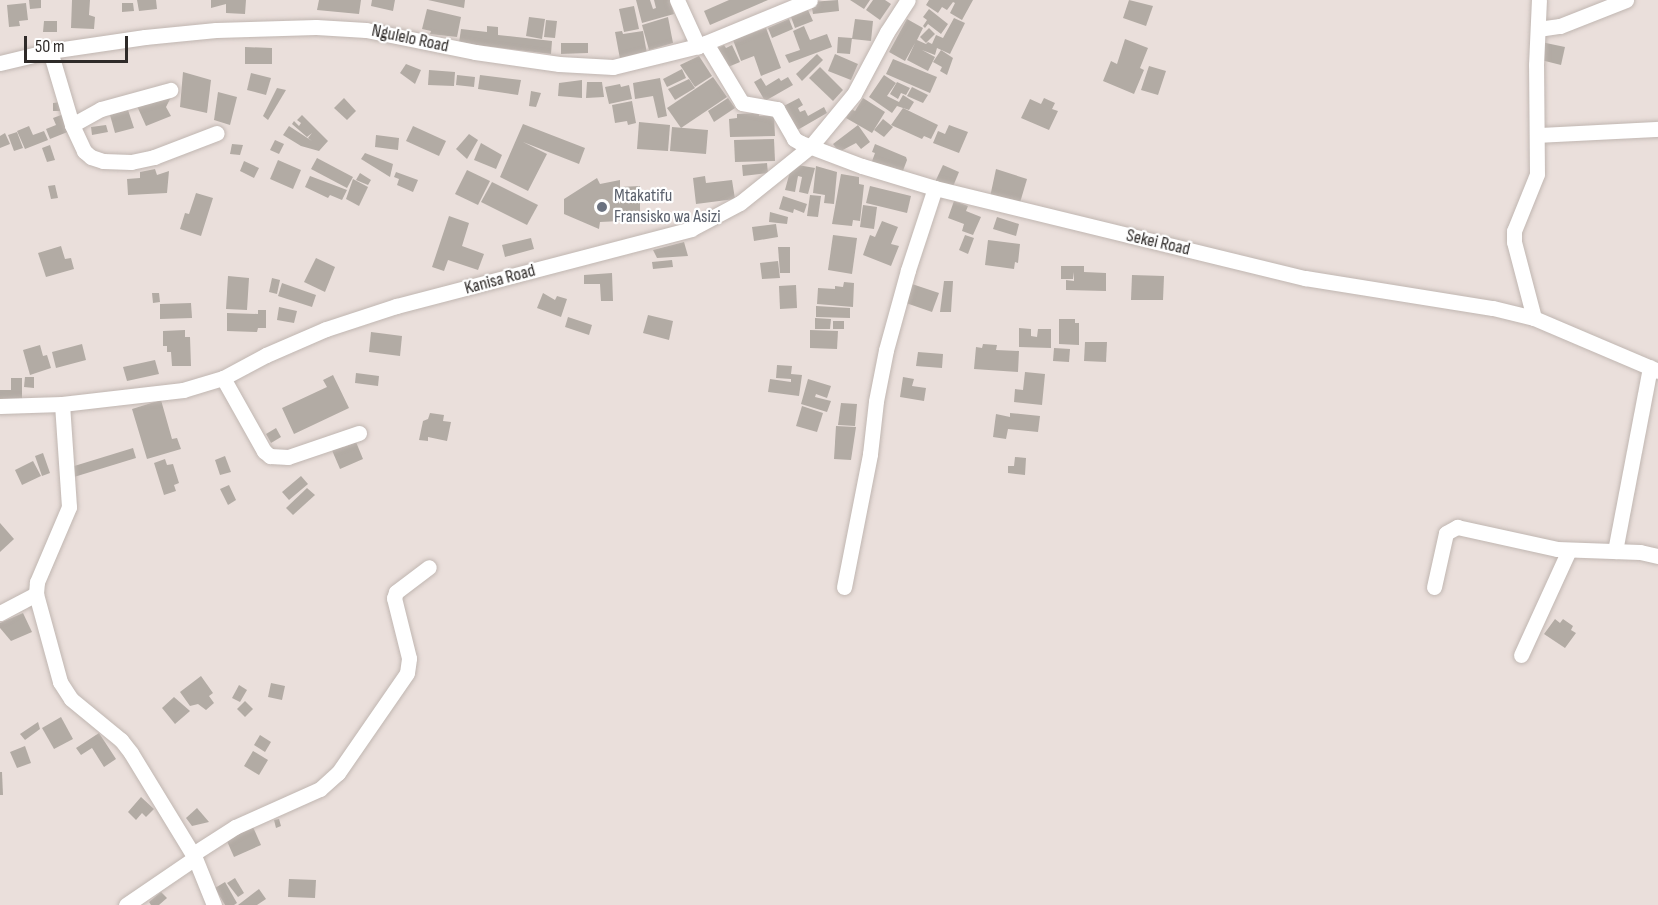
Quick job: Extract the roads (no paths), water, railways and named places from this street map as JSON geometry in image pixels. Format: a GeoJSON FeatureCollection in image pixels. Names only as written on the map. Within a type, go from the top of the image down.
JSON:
{"type":"FeatureCollection","features":[{"type":"Feature","properties":{"kind":"street"},"geometry":{"type":"LineString","coordinates":[[677,0],[702,45]]}},
{"type":"Feature","properties":{"kind":"street","name":"Ngulelo Road"},"geometry":{"type":"LineString","coordinates":[[0,63],[50,51],[216,30],[316,27],[366,30],[475,52],[570,65],[613,67],[702,45],[810,0]]}},
{"type":"Feature","properties":{"kind":"street","name":"Kanisa Road"},"geometry":{"type":"LineString","coordinates":[[0,406],[63,404],[183,390],[223,378],[266,355],[326,329],[396,306],[690,229],[740,203],[811,146],[854,94],[887,32],[908,0]]}},
{"type":"Feature","properties":{"kind":"street"},"geometry":{"type":"LineString","coordinates":[[1534,318],[1514,242],[1514,231],[1537,174],[1536,65],[1539,0]]}},
{"type":"Feature","properties":{"kind":"street"},"geometry":{"type":"LineString","coordinates":[[1538,29],[1560,26],[1626,0]]}},
{"type":"Feature","properties":{"kind":"street","name":"Sekei Road"},"geometry":{"type":"LineString","coordinates":[[702,45],[742,103],[777,109],[794,139],[862,166],[935,188],[1305,278],[1482,306],[1534,318],[1654,369]]}},
{"type":"Feature","properties":{"kind":"street"},"geometry":{"type":"LineString","coordinates":[[50,51],[72,125],[84,151],[103,161],[118,163],[154,157],[217,133]]}},
{"type":"Feature","properties":{"kind":"street"},"geometry":{"type":"LineString","coordinates":[[72,125],[101,109],[170,90]]}},
{"type":"Feature","properties":{"kind":"street"},"geometry":{"type":"LineString","coordinates":[[1538,135],[1658,129]]}},
{"type":"Feature","properties":{"kind":"street"},"geometry":{"type":"LineString","coordinates":[[844,587],[870,454],[876,401],[886,350],[908,270],[935,188]]}},
{"type":"Feature","properties":{"kind":"street"},"geometry":{"type":"LineString","coordinates":[[1615,551],[1654,369]]}},
{"type":"Feature","properties":{"kind":"street"},"geometry":{"type":"LineString","coordinates":[[223,378],[264,451],[270,456],[288,457],[359,433]]}},
{"type":"Feature","properties":{"kind":"street"},"geometry":{"type":"LineString","coordinates":[[63,404],[69,507],[37,582],[36,594],[60,682],[66,693],[126,745],[194,856],[214,905]]}},
{"type":"Feature","properties":{"kind":"street"},"geometry":{"type":"LineString","coordinates":[[1434,587],[1446,533],[1457,527],[1569,550],[1640,552],[1658,556]]}},
{"type":"Feature","properties":{"kind":"street"},"geometry":{"type":"LineString","coordinates":[[1521,655],[1569,550]]}},
{"type":"Feature","properties":{"kind":"street"},"geometry":{"type":"LineString","coordinates":[[126,905],[235,827],[320,789],[338,773],[407,673],[409,658],[394,598],[396,592],[429,567]]}},
{"type":"Feature","properties":{"kind":"street"},"geometry":{"type":"LineString","coordinates":[[0,613],[36,594]]}},
{"type":"Feature","properties":{"kind":"place","name":"Mtakatifu Fransisko wa Asizi"},"geometry":{"type":"Point","coordinates":[602,207]}}]}
